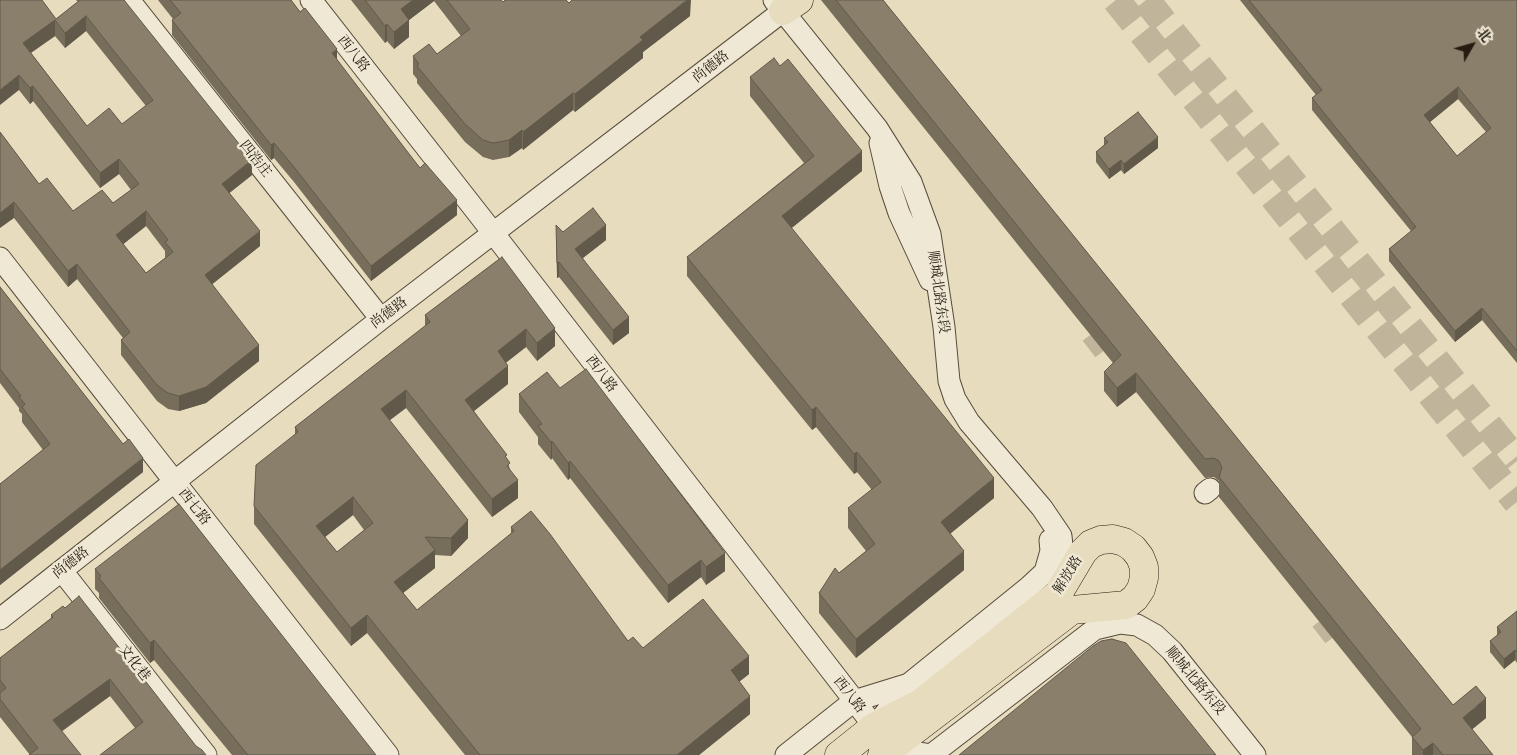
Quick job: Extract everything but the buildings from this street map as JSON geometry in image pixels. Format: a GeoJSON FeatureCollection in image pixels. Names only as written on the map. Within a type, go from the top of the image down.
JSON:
{"type":"FeatureCollection","features":[{"type":"Feature","properties":{"kind":"main road","name":"解放路"},"geometry":{"type":"LineString","coordinates":[[839,755],[886,746],[931,719],[1072,610],[1126,605],[1141,589],[1144,573],[1140,557],[1133,548],[1124,542],[1107,539],[1091,544],[921,703],[886,746]]}},
{"type":"Feature","properties":{"kind":"street","name":"四浩庄"},"geometry":{"type":"LineString","coordinates":[[129,0],[381,319]]}},
{"type":"Feature","properties":{"kind":"street","name":"西八路"},"geometry":{"type":"LineString","coordinates":[[312,0],[854,701],[886,746]]}},
{"type":"Feature","properties":{"kind":"street","name":"尚德路"},"geometry":{"type":"LineString","coordinates":[[0,619],[381,319],[494,234],[785,4]]}},
{"type":"Feature","properties":{"kind":"street","name":"顺城北路东段"},"geometry":{"type":"LineString","coordinates":[[785,4],[877,128],[911,182],[930,234],[949,381],[955,399],[969,422],[1042,508],[1061,536],[1062,570]]}},
{"type":"Feature","properties":{"kind":"street","name":"西七路"},"geometry":{"type":"LineString","coordinates":[[0,258],[388,755]]}},
{"type":"Feature","properties":{"kind":"street"},"geometry":{"type":"LineString","coordinates":[[786,755],[854,701],[909,684],[1029,587],[1062,570]]}},
{"type":"Feature","properties":{"kind":"street","name":"文化巷"},"geometry":{"type":"LineString","coordinates":[[62,571],[206,755]]}},
{"type":"Feature","properties":{"kind":"street","name":"顺城北路东段"},"geometry":{"type":"LineString","coordinates":[[931,755],[1095,629],[1120,622],[1137,625],[1155,635],[1172,651],[1255,755]]}},
{"type":"Feature","properties":{"kind":"street"},"geometry":{"type":"LineString","coordinates":[[909,684],[886,746],[931,755]]}},
{"type":"Feature","properties":{"kind":"tunnel"},"geometry":{"type":"LineString","coordinates":[[1116,0],[1517,502]]}},
{"type":"Feature","properties":{"kind":"tunnel"},"geometry":{"type":"LineString","coordinates":[[1146,0],[1517,461]]}},
{"type":"Feature","properties":{"kind":"tunnel"},"geometry":{"type":"LineString","coordinates":[[1089,349],[1119,326]]}},
{"type":"Feature","properties":{"kind":"tunnel"},"geometry":{"type":"LineString","coordinates":[[1319,635],[1348,612]]}}]}
